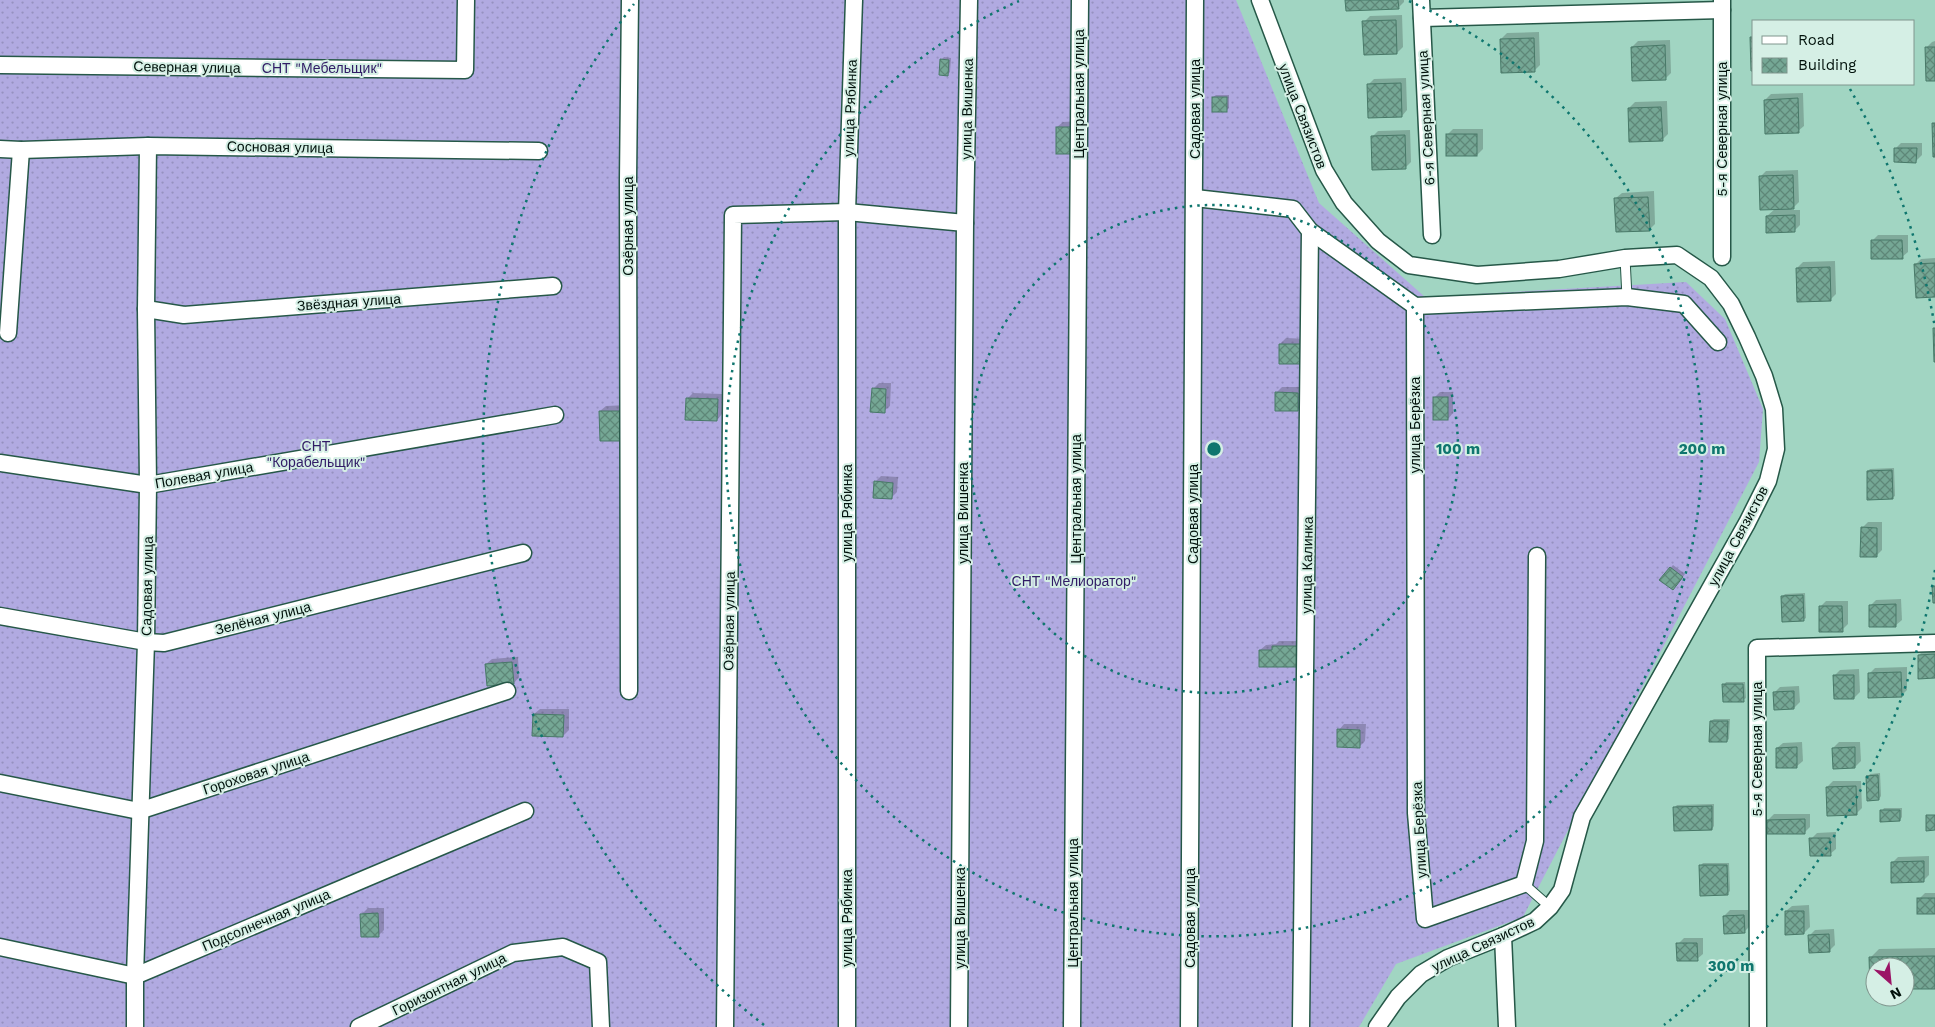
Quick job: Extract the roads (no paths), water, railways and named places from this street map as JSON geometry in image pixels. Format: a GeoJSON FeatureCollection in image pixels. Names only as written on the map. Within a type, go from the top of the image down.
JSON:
{"type":"FeatureCollection","features":[{"type":"Feature","properties":{"kind":"street","name":"Северная улица"},"geometry":{"type":"LineString","coordinates":[[0,65],[465,70],[466,0]]}},
{"type":"Feature","properties":{"kind":"street","name":"Озёрная улица"},"geometry":{"type":"LineString","coordinates":[[628,691],[630,0]]}},
{"type":"Feature","properties":{"kind":"street","name":"улица Рябинка"},"geometry":{"type":"LineString","coordinates":[[847,1027],[847,212],[854,0]]}},
{"type":"Feature","properties":{"kind":"street","name":"улица Вишенка"},"geometry":{"type":"LineString","coordinates":[[959,1027],[965,223],[969,0]]}},
{"type":"Feature","properties":{"kind":"street","name":"Центральная улица"},"geometry":{"type":"LineString","coordinates":[[1072,1027],[1080,0]]}},
{"type":"Feature","properties":{"kind":"street","name":"Садовая улица"},"geometry":{"type":"LineString","coordinates":[[1189,1027],[1195,0]]}},
{"type":"Feature","properties":{"kind":"street","name":"улица Связистов"},"geometry":{"type":"LineString","coordinates":[[1260,0],[1324,170],[1344,203],[1378,241],[1409,265],[1477,275],[1559,269],[1625,258],[1677,256],[1711,278],[1731,304],[1764,376],[1774,409],[1776,449],[1768,481],[1582,817],[1562,890],[1550,907],[1535,921],[1448,958],[1421,974],[1398,997],[1377,1027]]}},
{"type":"Feature","properties":{"kind":"street","name":"6-я Северная улица"},"geometry":{"type":"LineString","coordinates":[[1421,0],[1432,235]]}},
{"type":"Feature","properties":{"kind":"street"},"geometry":{"type":"LineString","coordinates":[[1422,18],[1722,5]]}},
{"type":"Feature","properties":{"kind":"street","name":"5-я Северная улица"},"geometry":{"type":"LineString","coordinates":[[1722,5],[1722,257]]}},
{"type":"Feature","properties":{"kind":"street","name":"Садовая улица"},"geometry":{"type":"LineString","coordinates":[[135,1027],[139,811],[146,642],[148,146]]}},
{"type":"Feature","properties":{"kind":"street","name":"Сосновая улица"},"geometry":{"type":"LineString","coordinates":[[0,149],[148,146],[539,151]]}},
{"type":"Feature","properties":{"kind":"street"},"geometry":{"type":"LineString","coordinates":[[8,333],[22,150]]}},
{"type":"Feature","properties":{"kind":"street"},"geometry":{"type":"LineString","coordinates":[[1195,198],[1293,209],[1310,231],[1415,306],[1627,297],[1684,304],[1718,342]]}},
{"type":"Feature","properties":{"kind":"street","name":"Озёрная улица"},"geometry":{"type":"LineString","coordinates":[[725,1027],[732,215],[847,212]]}},
{"type":"Feature","properties":{"kind":"street"},"geometry":{"type":"LineString","coordinates":[[847,212],[965,223]]}},
{"type":"Feature","properties":{"kind":"street","name":"улица Калинка"},"geometry":{"type":"LineString","coordinates":[[1301,1027],[1310,231]]}},
{"type":"Feature","properties":{"kind":"street","name":"Звёздная улица"},"geometry":{"type":"LineString","coordinates":[[146,309],[184,315],[553,286]]}},
{"type":"Feature","properties":{"kind":"street","name":"улица Берёзка"},"geometry":{"type":"LineString","coordinates":[[1415,306],[1416,813],[1425,918],[1524,884]]}},
{"type":"Feature","properties":{"kind":"street","name":"Полевая улица"},"geometry":{"type":"LineString","coordinates":[[0,463],[148,485],[555,415]]}},
{"type":"Feature","properties":{"kind":"street","name":"Зелёная улица"},"geometry":{"type":"LineString","coordinates":[[0,616],[146,642],[164,643],[522,553]]}},
{"type":"Feature","properties":{"kind":"street"},"geometry":{"type":"LineString","coordinates":[[1524,884],[1535,841],[1537,556]]}},
{"type":"Feature","properties":{"kind":"street","name":"5-я Северная улица"},"geometry":{"type":"LineString","coordinates":[[1758,1027],[1757,648],[1935,643]]}},
{"type":"Feature","properties":{"kind":"street","name":"Гороховая улица"},"geometry":{"type":"LineString","coordinates":[[0,783],[139,811],[507,691]]}},
{"type":"Feature","properties":{"kind":"street","name":"Подсолнечная улица"},"geometry":{"type":"LineString","coordinates":[[135,976],[525,811]]}},
{"type":"Feature","properties":{"kind":"street"},"geometry":{"type":"LineString","coordinates":[[1503,936],[1507,1027]]}},
{"type":"Feature","properties":{"kind":"street"},"geometry":{"type":"LineString","coordinates":[[0,947],[135,976]]}},
{"type":"Feature","properties":{"kind":"street","name":"Горизонтная улица"},"geometry":{"type":"LineString","coordinates":[[359,1027],[513,953],[563,947],[598,962],[601,1027]]}},
{"type":"Feature","properties":{"kind":"lane"},"geometry":{"type":"LineString","coordinates":[[1625,258],[1627,297]]}},
{"type":"Feature","properties":{"kind":"lane"},"geometry":{"type":"LineString","coordinates":[[1524,884],[1550,907]]}},
{"type":"Feature","properties":{"kind":"park label","name":"СНТ \"Мебельщик\""},"geometry":{"type":"Point","coordinates":[322,68]}},
{"type":"Feature","properties":{"kind":"park label","name":"СНТ \"Корабельщик\""},"geometry":{"type":"Point","coordinates":[316,454]}},
{"type":"Feature","properties":{"kind":"park label","name":"СНТ \"Мелиоратор\""},"geometry":{"type":"Point","coordinates":[1074,581]}}]}
